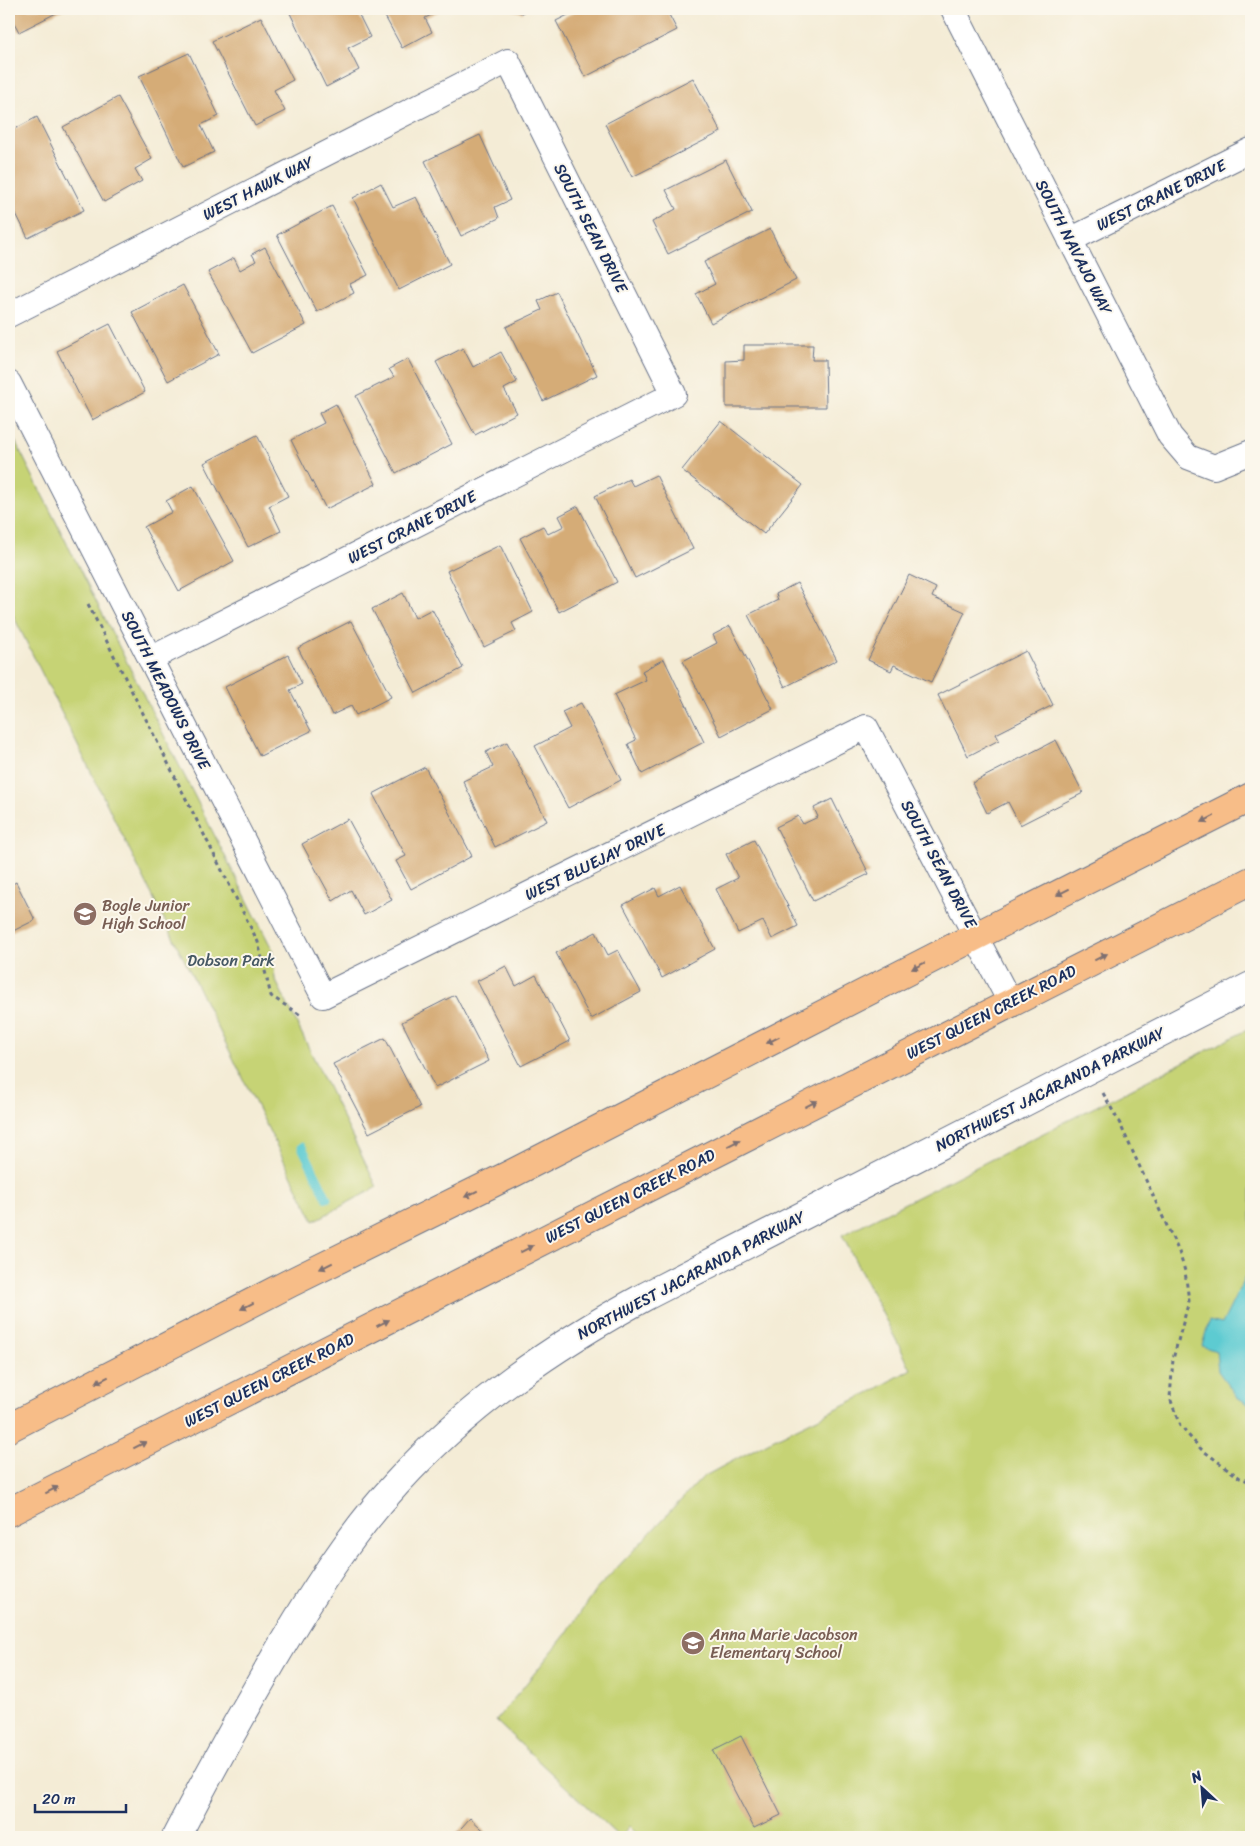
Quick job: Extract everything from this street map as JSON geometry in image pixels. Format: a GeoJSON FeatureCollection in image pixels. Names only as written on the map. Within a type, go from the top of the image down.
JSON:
{"type":"FeatureCollection","features":[{"type":"Feature","properties":{"kind":"main road"},"geometry":{"type":"LineString","coordinates":[[9,1428],[290,1283],[524,1168],[1251,797]]}},
{"type":"Feature","properties":{"kind":"main road","name":"WEST QUEEN CREEK ROAD"},"geometry":{"type":"LineString","coordinates":[[9,1512],[1251,880]]}},
{"type":"Feature","properties":{"kind":"street","name":"SOUTH NAVAJO WAY"},"geometry":{"type":"LineString","coordinates":[[953,9],[1170,436],[1188,457],[1214,467],[1251,452]]}},
{"type":"Feature","properties":{"kind":"street","name":"WEST HAWK WAY"},"geometry":{"type":"LineString","coordinates":[[9,314],[508,61]]}},
{"type":"Feature","properties":{"kind":"street","name":"SOUTH SEAN DRIVE"},"geometry":{"type":"LineString","coordinates":[[508,61],[674,394]]}},
{"type":"Feature","properties":{"kind":"street","name":"WEST CRANE DRIVE"},"geometry":{"type":"LineString","coordinates":[[1070,240],[1251,150]]}},
{"type":"Feature","properties":{"kind":"street","name":"SOUTH MEADOWS DRIVE"},"geometry":{"type":"LineString","coordinates":[[9,383],[324,996]]}},
{"type":"Feature","properties":{"kind":"street","name":"WEST CRANE DRIVE"},"geometry":{"type":"LineString","coordinates":[[150,659],[674,394]]}},
{"type":"Feature","properties":{"kind":"street","name":"SOUTH SEAN DRIVE"},"geometry":{"type":"LineString","coordinates":[[866,727],[1010,1002]]}},
{"type":"Feature","properties":{"kind":"street","name":"WEST BLUEJAY DRIVE"},"geometry":{"type":"LineString","coordinates":[[324,996],[866,727]]}},
{"type":"Feature","properties":{"kind":"street","name":"NORTHWEST JACARANDA PARKWAY"},"geometry":{"type":"LineString","coordinates":[[176,1837],[211,1770],[290,1632],[349,1541],[397,1483],[445,1435],[490,1395],[540,1358],[631,1304],[1251,986]]}},
{"type":"Feature","properties":{"kind":"path"},"geometry":{"type":"LineString","coordinates":[[84,596],[258,942],[271,996],[312,1022],[324,996]]}},
{"type":"Feature","properties":{"kind":"path"},"geometry":{"type":"LineString","coordinates":[[1089,1068],[1120,1124],[1179,1252],[1185,1271],[1189,1300],[1172,1359],[1170,1398],[1180,1426],[1201,1449],[1240,1478],[1251,1482]]}},
{"type":"Feature","properties":{"kind":"green space","name":"Dobson Park"},"geometry":{"type":"Polygon","coordinates":[[[9,429],[272,949],[275,979],[377,1187],[314,1221],[9,607],[9,429]]]}},
{"type":"Feature","properties":{"kind":"green space"},"geometry":{"type":"Polygon","coordinates":[[[1251,1028],[1251,1837],[640,1837],[629,1826],[619,1837],[496,1721],[566,1634],[595,1591],[703,1477],[768,1442],[873,1391],[911,1369],[842,1235],[1251,1028]]]}},
{"type":"Feature","properties":{"kind":"water"},"geometry":{"type":"Polygon","coordinates":[[[1251,1265],[1251,1406],[1237,1397],[1218,1371],[1216,1351],[1202,1346],[1209,1321],[1222,1324],[1251,1265]]]}},
{"type":"Feature","properties":{"kind":"building"},"geometry":{"type":"Polygon","coordinates":[[[9,9],[64,9],[19,32],[9,13],[9,9]]]}},
{"type":"Feature","properties":{"kind":"building"},"geometry":{"type":"Polygon","coordinates":[[[288,9],[356,9],[370,37],[348,48],[359,70],[326,87],[288,9]]]}},
{"type":"Feature","properties":{"kind":"building"},"geometry":{"type":"Polygon","coordinates":[[[381,9],[444,9],[425,18],[432,32],[402,48],[381,9]]]}},
{"type":"Feature","properties":{"kind":"building"},"geometry":{"type":"Polygon","coordinates":[[[509,9],[523,9],[523,13],[509,9]]]}},
{"type":"Feature","properties":{"kind":"building"},"geometry":{"type":"Polygon","coordinates":[[[580,9],[666,9],[677,30],[585,77],[556,21],[580,9]]]}},
{"type":"Feature","properties":{"kind":"building"},"geometry":{"type":"Polygon","coordinates":[[[261,17],[293,80],[274,90],[285,111],[255,126],[212,41],[261,17]]]}},
{"type":"Feature","properties":{"kind":"building"},"geometry":{"type":"Polygon","coordinates":[[[189,53],[219,116],[201,125],[214,152],[183,167],[139,76],[189,53]]]}},
{"type":"Feature","properties":{"kind":"building"},"geometry":{"type":"Polygon","coordinates":[[[693,78],[721,132],[632,177],[605,124],[693,78]]]}},
{"type":"Feature","properties":{"kind":"building"},"geometry":{"type":"Polygon","coordinates":[[[118,97],[152,159],[135,169],[142,181],[104,202],[63,127],[118,97]]]}},
{"type":"Feature","properties":{"kind":"building"},"geometry":{"type":"Polygon","coordinates":[[[37,117],[84,210],[28,238],[9,199],[9,132],[37,117]]]}},
{"type":"Feature","properties":{"kind":"building"},"geometry":{"type":"Polygon","coordinates":[[[480,135],[510,200],[495,207],[499,218],[461,236],[425,161],[480,135]]]}},
{"type":"Feature","properties":{"kind":"building"},"geometry":{"type":"Polygon","coordinates":[[[726,160],[752,212],[668,254],[652,222],[676,209],[666,190],[726,160]]]}},
{"type":"Feature","properties":{"kind":"building"},"geometry":{"type":"Polygon","coordinates":[[[381,183],[393,207],[416,197],[450,264],[399,290],[353,198],[381,183]]]}},
{"type":"Feature","properties":{"kind":"building"},"geometry":{"type":"Polygon","coordinates":[[[332,206],[368,275],[350,284],[354,293],[317,312],[277,235],[332,206]]]}},
{"type":"Feature","properties":{"kind":"building"},"geometry":{"type":"Polygon","coordinates":[[[770,229],[796,280],[711,323],[696,294],[715,284],[704,262],[770,229]]]}},
{"type":"Feature","properties":{"kind":"building"},"geometry":{"type":"Polygon","coordinates":[[[265,247],[306,325],[252,353],[208,272],[234,258],[240,270],[256,261],[252,254],[265,247]]]}},
{"type":"Feature","properties":{"kind":"building"},"geometry":{"type":"Polygon","coordinates":[[[183,285],[219,354],[168,381],[132,312],[183,285]]]}},
{"type":"Feature","properties":{"kind":"building"},"geometry":{"type":"Polygon","coordinates":[[[557,292],[597,375],[543,401],[506,327],[542,310],[538,301],[557,292]]]}},
{"type":"Feature","properties":{"kind":"building"},"geometry":{"type":"Polygon","coordinates":[[[110,324],[145,392],[92,420],[57,351],[110,324]]]}},
{"type":"Feature","properties":{"kind":"building"},"geometry":{"type":"Polygon","coordinates":[[[744,345],[813,345],[812,360],[825,360],[826,407],[726,407],[726,361],[744,360],[744,345]]]}},
{"type":"Feature","properties":{"kind":"building"},"geometry":{"type":"Polygon","coordinates":[[[463,348],[473,367],[501,352],[517,382],[504,389],[517,413],[475,435],[436,362],[463,348]]]}},
{"type":"Feature","properties":{"kind":"building"},"geometry":{"type":"Polygon","coordinates":[[[408,359],[452,444],[396,473],[356,396],[394,377],[389,369],[408,359]]]}},
{"type":"Feature","properties":{"kind":"building"},"geometry":{"type":"Polygon","coordinates":[[[336,404],[376,484],[326,509],[291,440],[324,423],[319,413],[336,404]]]}},
{"type":"Feature","properties":{"kind":"building"},"geometry":{"type":"Polygon","coordinates":[[[721,421],[803,485],[764,534],[682,470],[721,421]]]}},
{"type":"Feature","properties":{"kind":"building"},"geometry":{"type":"Polygon","coordinates":[[[257,435],[288,496],[269,506],[281,531],[248,547],[204,463],[257,435]]]}},
{"type":"Feature","properties":{"kind":"building"},"geometry":{"type":"Polygon","coordinates":[[[656,475],[693,549],[635,578],[595,496],[629,479],[633,486],[656,475]]]}},
{"type":"Feature","properties":{"kind":"building"},"geometry":{"type":"Polygon","coordinates":[[[193,486],[234,561],[179,591],[144,527],[172,512],[166,501],[193,486]]]}},
{"type":"Feature","properties":{"kind":"building"},"geometry":{"type":"Polygon","coordinates":[[[578,506],[617,582],[559,612],[520,538],[543,526],[548,534],[564,526],[559,516],[578,506]]]}},
{"type":"Feature","properties":{"kind":"building"},"geometry":{"type":"Polygon","coordinates":[[[500,545],[533,612],[512,623],[516,631],[484,647],[447,571],[500,545]]]}},
{"type":"Feature","properties":{"kind":"building"},"geometry":{"type":"Polygon","coordinates":[[[909,575],[936,588],[932,597],[965,612],[931,682],[894,665],[891,671],[868,660],[909,575]]]}},
{"type":"Feature","properties":{"kind":"building"},"geometry":{"type":"Polygon","coordinates":[[[797,583],[837,660],[785,687],[748,615],[778,600],[776,594],[797,583]]]}},
{"type":"Feature","properties":{"kind":"building"},"geometry":{"type":"Polygon","coordinates":[[[403,593],[415,618],[432,609],[463,668],[416,693],[372,609],[403,593]]]}},
{"type":"Feature","properties":{"kind":"building"},"geometry":{"type":"Polygon","coordinates":[[[351,621],[391,697],[356,715],[351,706],[332,715],[298,648],[351,621]]]}},
{"type":"Feature","properties":{"kind":"building"},"geometry":{"type":"Polygon","coordinates":[[[730,626],[773,709],[721,736],[683,661],[717,643],[713,635],[730,626]]]}},
{"type":"Feature","properties":{"kind":"building"},"geometry":{"type":"Polygon","coordinates":[[[1026,651],[1053,705],[996,734],[999,740],[968,756],[938,695],[1026,651]]]}},
{"type":"Feature","properties":{"kind":"building"},"geometry":{"type":"Polygon","coordinates":[[[288,655],[302,684],[290,690],[311,731],[260,756],[225,687],[288,655]]]}},
{"type":"Feature","properties":{"kind":"building"},"geometry":{"type":"Polygon","coordinates":[[[664,659],[704,742],[642,774],[628,744],[636,740],[614,695],[646,680],[642,671],[664,659]]]}},
{"type":"Feature","properties":{"kind":"building"},"geometry":{"type":"Polygon","coordinates":[[[581,703],[621,780],[568,808],[535,746],[570,728],[562,712],[581,703]]]}},
{"type":"Feature","properties":{"kind":"building"},"geometry":{"type":"Polygon","coordinates":[[[1056,740],[1083,793],[1020,825],[1008,802],[987,813],[972,783],[1056,740]]]}},
{"type":"Feature","properties":{"kind":"building"},"geometry":{"type":"Polygon","coordinates":[[[507,742],[547,821],[495,847],[463,781],[493,767],[486,752],[507,742]]]}},
{"type":"Feature","properties":{"kind":"building"},"geometry":{"type":"Polygon","coordinates":[[[425,767],[472,856],[411,889],[396,861],[406,856],[373,794],[425,767]]]}},
{"type":"Feature","properties":{"kind":"building"},"geometry":{"type":"Polygon","coordinates":[[[832,799],[869,874],[813,901],[776,827],[798,816],[803,824],[818,817],[814,808],[832,799]]]}},
{"type":"Feature","properties":{"kind":"building"},"geometry":{"type":"Polygon","coordinates":[[[348,819],[392,900],[364,915],[351,890],[333,901],[302,844],[348,819]]]}},
{"type":"Feature","properties":{"kind":"building"},"geometry":{"type":"Polygon","coordinates":[[[754,840],[798,926],[772,939],[763,921],[738,933],[716,889],[738,878],[726,854],[754,840]]]}},
{"type":"Feature","properties":{"kind":"building"},"geometry":{"type":"Polygon","coordinates":[[[16,882],[35,920],[9,933],[9,886],[16,882]]]}},
{"type":"Feature","properties":{"kind":"building"},"geometry":{"type":"Polygon","coordinates":[[[680,885],[715,949],[662,978],[623,905],[655,888],[659,896],[680,885]]]}},
{"type":"Feature","properties":{"kind":"building"},"geometry":{"type":"Polygon","coordinates":[[[596,932],[608,955],[618,950],[641,992],[591,1019],[556,953],[596,932]]]}},
{"type":"Feature","properties":{"kind":"building"},"geometry":{"type":"Polygon","coordinates":[[[506,966],[516,986],[536,975],[570,1041],[521,1066],[477,981],[506,966]]]}},
{"type":"Feature","properties":{"kind":"building"},"geometry":{"type":"Polygon","coordinates":[[[455,995],[489,1061],[435,1088],[402,1022],[455,995]]]}},
{"type":"Feature","properties":{"kind":"building"},"geometry":{"type":"Polygon","coordinates":[[[385,1038],[420,1107],[369,1133],[333,1064],[385,1038]]]}},
{"type":"Feature","properties":{"kind":"building"},"geometry":{"type":"Polygon","coordinates":[[[741,1736],[781,1815],[754,1828],[713,1750],[741,1736]]]}},
{"type":"Feature","properties":{"kind":"building"},"geometry":{"type":"Polygon","coordinates":[[[470,1818],[491,1837],[453,1837],[470,1818]]]}},
{"type":"Feature","properties":{"kind":"waterway"},"geometry":{"type":"LineString","coordinates":[[302,1147],[327,1198]]}},
{"type":"Feature","properties":{"kind":"place","name":"Bogle Junior High School"},"geometry":{"type":"Point","coordinates":[85,914]}},
{"type":"Feature","properties":{"kind":"place","name":"Anna Marie Jacobson Elementary School"},"geometry":{"type":"Point","coordinates":[693,1643]}}]}
